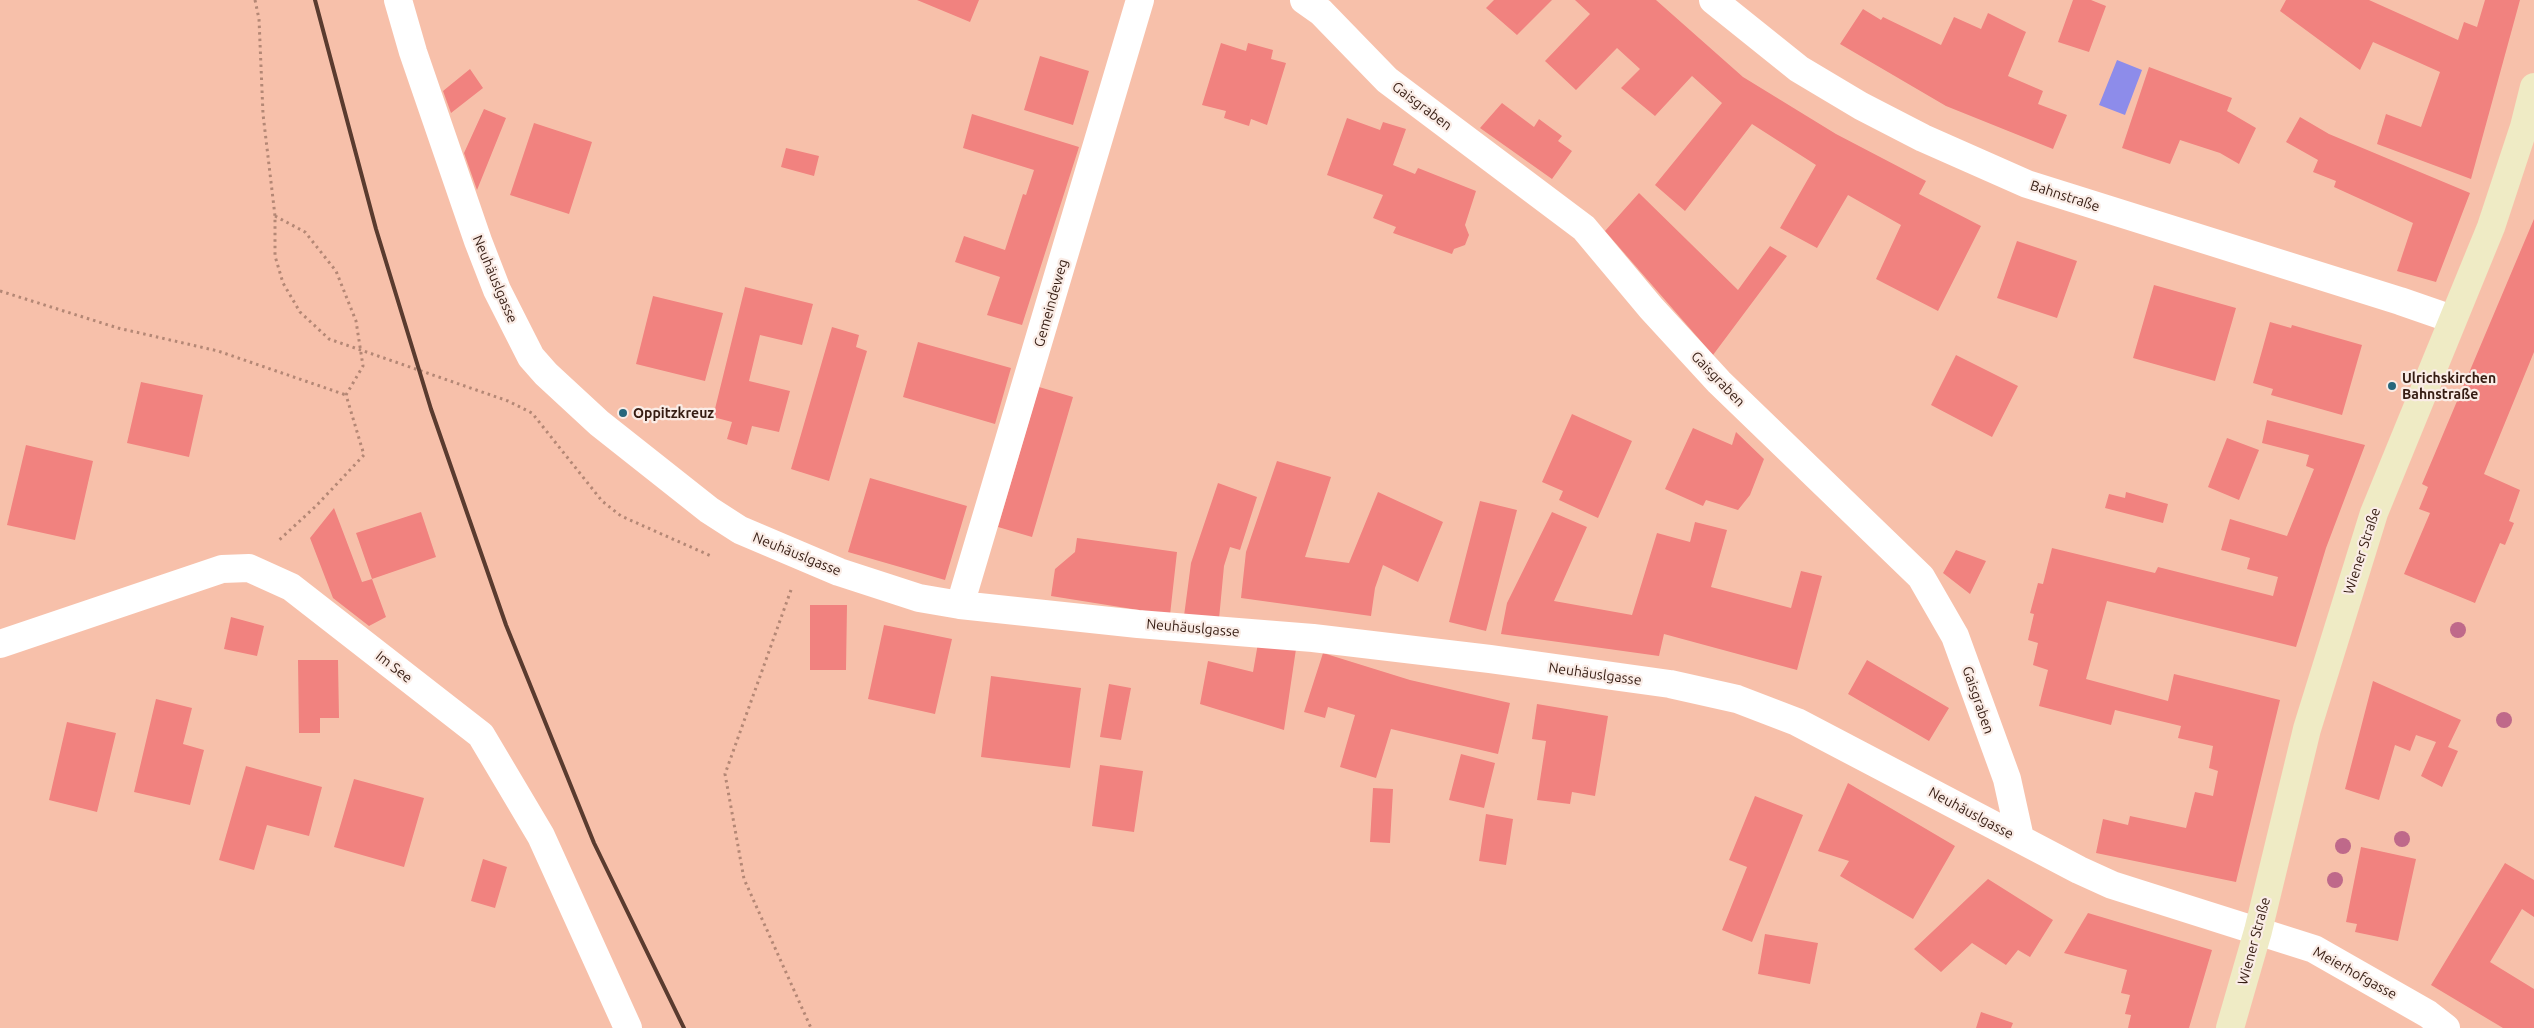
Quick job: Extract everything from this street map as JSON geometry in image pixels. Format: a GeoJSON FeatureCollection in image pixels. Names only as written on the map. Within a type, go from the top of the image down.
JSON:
{"type":"FeatureCollection","features":[{"type":"Feature","properties":{"kind":"street","name":"Neuhäuslgasse"},"geometry":{"type":"LineString","coordinates":[[398,0],[413,52],[497,290],[531,357],[546,374],[599,423],[710,510],[740,530],[839,572],[919,598],[960,605],[1138,624],[1313,638],[1490,659],[1670,684],[1737,699],[1797,722],[2112,885],[2258,931]]}},
{"type":"Feature","properties":{"kind":"street","name":"Gemeindeweg"},"geometry":{"type":"LineString","coordinates":[[960,605],[1140,0]]}},
{"type":"Feature","properties":{"kind":"street","name":"Gaisgraben"},"geometry":{"type":"LineString","coordinates":[[1304,0],[1321,12],[1387,80],[1584,228],[1651,308],[1719,382],[1921,577],[1956,636],[2007,779],[2020,838]]}},
{"type":"Feature","properties":{"kind":"street","name":"Bahnstraße"},"geometry":{"type":"LineString","coordinates":[[1713,0],[1799,69],[1861,106],[1923,138],[2027,184],[2452,319]]}},
{"type":"Feature","properties":{"kind":"street","name":"Wiener Straße"},"geometry":{"type":"LineString","coordinates":[[2230,1028],[2258,931],[2307,728],[2374,513],[2491,227],[2524,127],[2534,87]]}},
{"type":"Feature","properties":{"kind":"street","name":"Im See"},"geometry":{"type":"LineString","coordinates":[[0,644],[222,569],[249,568],[291,587],[481,735],[541,836],[628,1028]]}},
{"type":"Feature","properties":{"kind":"street","name":"Meierhofgasse"},"geometry":{"type":"LineString","coordinates":[[2258,931],[2314,949],[2428,1014],[2446,1028]]}},
{"type":"Feature","properties":{"kind":"path"},"geometry":{"type":"LineString","coordinates":[[255,0],[259,19],[263,114],[276,216],[275,256],[283,283],[300,312],[329,339],[508,401]]}},
{"type":"Feature","properties":{"kind":"path"},"geometry":{"type":"LineString","coordinates":[[249,568],[316,506],[364,455],[346,394],[362,366],[356,321],[336,271],[305,232],[276,216]]}},
{"type":"Feature","properties":{"kind":"path"},"geometry":{"type":"LineString","coordinates":[[0,291],[118,328],[218,351],[346,394]]}},
{"type":"Feature","properties":{"kind":"path"},"geometry":{"type":"LineString","coordinates":[[792,587],[725,774],[744,879],[812,1028]]}},
{"type":"Feature","properties":{"kind":"shaded area"},"geometry":{"type":"Polygon","coordinates":[[[2117,60],[2142,70],[2125,115],[2099,105],[2117,60]]]}},
{"type":"Feature","properties":{"kind":"building"},"geometry":{"type":"Polygon","coordinates":[[[917,0],[979,0],[970,22],[917,0]]]}},
{"type":"Feature","properties":{"kind":"building"},"geometry":{"type":"Polygon","coordinates":[[[1494,0],[1552,0],[1517,35],[1486,8],[1494,0]]]}},
{"type":"Feature","properties":{"kind":"building"},"geometry":{"type":"Polygon","coordinates":[[[1575,0],[1656,0],[1743,77],[1836,134],[1926,181],[1919,194],[1981,226],[1938,311],[1876,279],[1901,225],[1848,195],[1817,248],[1780,228],[1816,165],[1752,124],[1685,211],[1655,185],[1722,103],[1692,76],[1655,116],[1621,88],[1640,69],[1617,48],[1576,90],[1545,61],[1590,14],[1575,0]]]}},
{"type":"Feature","properties":{"kind":"building"},"geometry":{"type":"Polygon","coordinates":[[[2073,0],[2091,0],[2106,6],[2089,52],[2058,42],[2073,0]]]}},
{"type":"Feature","properties":{"kind":"building"},"geometry":{"type":"Polygon","coordinates":[[[2286,0],[2369,0],[2458,40],[2464,22],[2477,27],[2485,0],[2520,0],[2471,179],[2377,144],[2386,114],[2421,127],[2440,72],[2373,42],[2360,70],[2280,11],[2286,0]]]}},
{"type":"Feature","properties":{"kind":"building"},"geometry":{"type":"Polygon","coordinates":[[[1863,9],[1881,20],[1883,17],[1941,45],[1954,17],[1981,29],[1988,13],[2026,32],[2008,76],[2043,91],[2038,104],[2067,115],[2053,149],[1946,106],[1840,44],[1863,9]]]}},
{"type":"Feature","properties":{"kind":"building"},"geometry":{"type":"Polygon","coordinates":[[[1221,43],[1246,51],[1248,43],[1273,50],[1271,59],[1286,63],[1267,125],[1251,119],[1249,126],[1224,118],[1226,111],[1202,105],[1221,43]]]}},
{"type":"Feature","properties":{"kind":"building"},"geometry":{"type":"Polygon","coordinates":[[[1040,56],[1089,71],[1073,125],[1024,110],[1040,56]]]}},
{"type":"Feature","properties":{"kind":"building"},"geometry":{"type":"Polygon","coordinates":[[[2149,67],[2232,98],[2227,111],[2256,128],[2239,164],[2220,153],[2180,140],[2170,164],[2122,148],[2149,67]]]}},
{"type":"Feature","properties":{"kind":"building"},"geometry":{"type":"Polygon","coordinates":[[[470,69],[483,88],[451,113],[443,91],[470,69]]]}},
{"type":"Feature","properties":{"kind":"building"},"geometry":{"type":"Polygon","coordinates":[[[1502,103],[1534,127],[1539,119],[1562,136],[1558,141],[1572,151],[1552,179],[1480,128],[1502,103]]]}},
{"type":"Feature","properties":{"kind":"building"},"geometry":{"type":"Polygon","coordinates":[[[484,109],[506,118],[477,190],[464,153],[484,109]]]}},
{"type":"Feature","properties":{"kind":"building"},"geometry":{"type":"Polygon","coordinates":[[[972,114],[1079,147],[1022,325],[987,315],[1000,277],[955,262],[964,236],[1005,250],[1023,194],[1026,195],[1034,170],[963,148],[972,114]]]}},
{"type":"Feature","properties":{"kind":"building"},"geometry":{"type":"Polygon","coordinates":[[[2300,117],[2329,134],[2470,193],[2436,282],[2397,271],[2413,223],[2334,187],[2336,181],[2313,172],[2318,160],[2286,142],[2300,117]]]}},
{"type":"Feature","properties":{"kind":"building"},"geometry":{"type":"Polygon","coordinates":[[[1347,118],[1380,130],[1383,122],[1406,129],[1393,165],[1415,174],[1418,168],[1476,191],[1465,225],[1469,235],[1465,245],[1454,249],[1452,254],[1393,233],[1396,227],[1373,218],[1383,195],[1327,175],[1347,118]]]}},
{"type":"Feature","properties":{"kind":"building"},"geometry":{"type":"Polygon","coordinates":[[[534,123],[592,142],[569,214],[510,195],[534,123]]]}},
{"type":"Feature","properties":{"kind":"building"},"geometry":{"type":"Polygon","coordinates":[[[786,148],[819,156],[814,176],[781,167],[786,148]]]}},
{"type":"Feature","properties":{"kind":"building"},"geometry":{"type":"Polygon","coordinates":[[[1639,193],[1738,290],[1770,246],[1787,256],[1713,355],[1605,231],[1639,193]]]}},
{"type":"Feature","properties":{"kind":"building"},"geometry":{"type":"Polygon","coordinates":[[[2534,219],[2534,352],[2484,474],[2520,490],[2509,521],[2514,523],[2505,545],[2500,543],[2475,603],[2404,574],[2430,513],[2419,509],[2428,487],[2422,484],[2534,219]]]}},
{"type":"Feature","properties":{"kind":"building"},"geometry":{"type":"Polygon","coordinates":[[[2017,241],[2077,261],[2057,318],[1997,298],[2017,241]]]}},
{"type":"Feature","properties":{"kind":"building"},"geometry":{"type":"Polygon","coordinates":[[[2154,285],[2236,308],[2215,381],[2133,358],[2154,285]]]}},
{"type":"Feature","properties":{"kind":"building"},"geometry":{"type":"Polygon","coordinates":[[[745,287],[813,304],[802,345],[760,335],[749,381],[790,391],[779,432],[752,426],[747,445],[727,439],[732,422],[713,417],[745,287]]]}},
{"type":"Feature","properties":{"kind":"building"},"geometry":{"type":"Polygon","coordinates":[[[653,296],[723,313],[705,381],[636,364],[653,296]]]}},
{"type":"Feature","properties":{"kind":"building"},"geometry":{"type":"Polygon","coordinates":[[[2270,322],[2291,328],[2292,325],[2362,345],[2342,415],[2271,395],[2273,389],[2253,383],[2270,322]]]}},
{"type":"Feature","properties":{"kind":"building"},"geometry":{"type":"Polygon","coordinates":[[[832,327],[859,335],[856,347],[867,351],[829,481],[791,469],[832,327]]]}},
{"type":"Feature","properties":{"kind":"building"},"geometry":{"type":"Polygon","coordinates":[[[918,342],[1011,368],[995,424],[903,397],[918,342]]]}},
{"type":"Feature","properties":{"kind":"building"},"geometry":{"type":"Polygon","coordinates":[[[1956,355],[2018,386],[1992,437],[1931,405],[1956,355]]]}},
{"type":"Feature","properties":{"kind":"building"},"geometry":{"type":"Polygon","coordinates":[[[141,382],[203,395],[189,457],[127,443],[141,382]]]}},
{"type":"Feature","properties":{"kind":"building"},"geometry":{"type":"Polygon","coordinates":[[[1039,387],[1073,397],[1032,537],[998,527],[1039,387]]]}},
{"type":"Feature","properties":{"kind":"building"},"geometry":{"type":"Polygon","coordinates":[[[1572,414],[1632,441],[1598,518],[1559,500],[1563,491],[1542,482],[1572,414]]]}},
{"type":"Feature","properties":{"kind":"building"},"geometry":{"type":"Polygon","coordinates":[[[2267,420],[2365,445],[2326,548],[2296,647],[2107,601],[2086,679],[2168,701],[2174,674],[2280,700],[2236,882],[2096,853],[2103,819],[2128,825],[2130,816],[2186,828],[2195,792],[2213,796],[2218,771],[2209,768],[2213,746],[2178,738],[2181,726],[2115,710],[2111,725],[2039,706],[2048,670],[2033,665],[2038,643],[2028,640],[2034,614],[2030,613],[2038,583],[2043,584],[2052,548],[2155,573],[2158,567],[2273,596],[2278,577],[2247,569],[2250,558],[2221,550],[2230,519],[2287,536],[2314,469],[2306,466],[2309,455],[2262,443],[2267,420]]]}},
{"type":"Feature","properties":{"kind":"building"},"geometry":{"type":"Polygon","coordinates":[[[1693,428],[1732,445],[1736,432],[1764,459],[1750,495],[1738,510],[1706,500],[1703,506],[1665,489],[1693,428]]]}},
{"type":"Feature","properties":{"kind":"building"},"geometry":{"type":"Polygon","coordinates":[[[2227,438],[2259,450],[2239,500],[2208,487],[2227,438]]]}},
{"type":"Feature","properties":{"kind":"building"},"geometry":{"type":"Polygon","coordinates":[[[26,445],[93,461],[75,540],[7,525],[26,445]]]}},
{"type":"Feature","properties":{"kind":"building"},"geometry":{"type":"Polygon","coordinates":[[[1277,461],[1331,477],[1305,557],[1349,563],[1378,492],[1443,522],[1418,582],[1383,565],[1375,588],[1371,616],[1241,598],[1246,552],[1277,461]]]}},
{"type":"Feature","properties":{"kind":"building"},"geometry":{"type":"Polygon","coordinates":[[[870,478],[967,506],[945,580],[848,552],[870,478]]]}},
{"type":"Feature","properties":{"kind":"building"},"geometry":{"type":"Polygon","coordinates":[[[1218,483],[1257,497],[1240,550],[1230,547],[1224,566],[1219,619],[1184,616],[1191,563],[1218,483]]]}},
{"type":"Feature","properties":{"kind":"building"},"geometry":{"type":"Polygon","coordinates":[[[2126,492],[2168,504],[2163,523],[2105,508],[2109,494],[2125,498],[2126,492]]]}},
{"type":"Feature","properties":{"kind":"building"},"geometry":{"type":"Polygon","coordinates":[[[1480,501],[1517,510],[1486,631],[1449,622],[1480,501]]]}},
{"type":"Feature","properties":{"kind":"building"},"geometry":{"type":"Polygon","coordinates":[[[334,508],[362,582],[372,579],[386,617],[369,626],[333,598],[310,538],[334,508]]]}},
{"type":"Feature","properties":{"kind":"building"},"geometry":{"type":"Polygon","coordinates":[[[421,512],[436,557],[372,579],[356,533],[421,512]]]}},
{"type":"Feature","properties":{"kind":"building"},"geometry":{"type":"Polygon","coordinates":[[[1552,512],[1587,527],[1554,601],[1632,615],[1657,533],[1690,542],[1695,522],[1727,530],[1711,587],[1791,608],[1801,571],[1822,576],[1797,670],[1664,634],[1659,656],[1501,634],[1507,603],[1552,512]]]}},
{"type":"Feature","properties":{"kind":"building"},"geometry":{"type":"Polygon","coordinates":[[[1077,538],[1177,552],[1170,615],[1051,596],[1055,569],[1075,552],[1077,538]]]}},
{"type":"Feature","properties":{"kind":"building"},"geometry":{"type":"Polygon","coordinates":[[[1956,550],[1986,561],[1970,594],[1943,573],[1956,550]]]}},
{"type":"Feature","properties":{"kind":"building"},"geometry":{"type":"Polygon","coordinates":[[[810,605],[847,605],[846,670],[810,670],[810,605]]]}},
{"type":"Feature","properties":{"kind":"building"},"geometry":{"type":"Polygon","coordinates":[[[231,617],[264,626],[257,656],[224,649],[231,617]]]}},
{"type":"Feature","properties":{"kind":"building"},"geometry":{"type":"Polygon","coordinates":[[[884,625],[952,639],[935,714],[868,699],[884,625]]]}},
{"type":"Feature","properties":{"kind":"building"},"geometry":{"type":"Polygon","coordinates":[[[1258,643],[1296,649],[1284,730],[1200,704],[1208,661],[1253,672],[1258,643]]]}},
{"type":"Feature","properties":{"kind":"building"},"geometry":{"type":"Polygon","coordinates":[[[1323,653],[1410,680],[1510,703],[1498,754],[1391,729],[1376,778],[1340,767],[1355,715],[1328,707],[1325,718],[1304,712],[1323,653]]]}},
{"type":"Feature","properties":{"kind":"building"},"geometry":{"type":"Polygon","coordinates":[[[298,660],[338,660],[339,718],[320,718],[320,733],[299,733],[298,660]]]}},
{"type":"Feature","properties":{"kind":"building"},"geometry":{"type":"Polygon","coordinates":[[[1867,660],[1949,708],[1929,741],[1848,694],[1867,660]]]}},
{"type":"Feature","properties":{"kind":"building"},"geometry":{"type":"Polygon","coordinates":[[[991,676],[1081,688],[1070,768],[981,757],[991,676]]]}},
{"type":"Feature","properties":{"kind":"building"},"geometry":{"type":"Polygon","coordinates":[[[2373,681],[2461,720],[2448,747],[2458,751],[2442,787],[2421,776],[2436,742],[2416,735],[2410,751],[2395,745],[2379,800],[2345,789],[2373,681]]]}},
{"type":"Feature","properties":{"kind":"building"},"geometry":{"type":"Polygon","coordinates":[[[1109,684],[1131,688],[1121,740],[1100,737],[1109,684]]]}},
{"type":"Feature","properties":{"kind":"building"},"geometry":{"type":"Polygon","coordinates":[[[156,699],[192,708],[183,744],[204,750],[190,805],[134,792],[156,699]]]}},
{"type":"Feature","properties":{"kind":"building"},"geometry":{"type":"Polygon","coordinates":[[[1537,704],[1608,716],[1595,796],[1572,792],[1570,804],[1537,800],[1546,741],[1532,739],[1537,704]]]}},
{"type":"Feature","properties":{"kind":"building"},"geometry":{"type":"Polygon","coordinates":[[[67,722],[116,733],[97,812],[49,800],[67,722]]]}},
{"type":"Feature","properties":{"kind":"building"},"geometry":{"type":"Polygon","coordinates":[[[1461,754],[1495,763],[1484,808],[1449,800],[1461,754]]]}},
{"type":"Feature","properties":{"kind":"building"},"geometry":{"type":"Polygon","coordinates":[[[1100,765],[1143,771],[1134,832],[1092,826],[1100,765]]]}},
{"type":"Feature","properties":{"kind":"building"},"geometry":{"type":"Polygon","coordinates":[[[246,766],[322,787],[309,836],[267,825],[254,870],[219,860],[246,766]]]}},
{"type":"Feature","properties":{"kind":"building"},"geometry":{"type":"Polygon","coordinates":[[[354,779],[424,798],[404,867],[334,847],[354,779]]]}},
{"type":"Feature","properties":{"kind":"building"},"geometry":{"type":"Polygon","coordinates":[[[1848,783],[1955,846],[1913,919],[1840,876],[1849,861],[1818,851],[1848,783]]]}},
{"type":"Feature","properties":{"kind":"building"},"geometry":{"type":"Polygon","coordinates":[[[1373,788],[1393,789],[1390,843],[1370,842],[1373,788]]]}},
{"type":"Feature","properties":{"kind":"building"},"geometry":{"type":"Polygon","coordinates":[[[1755,796],[1803,815],[1752,942],[1722,930],[1747,867],[1729,860],[1755,796]]]}},
{"type":"Feature","properties":{"kind":"building"},"geometry":{"type":"Polygon","coordinates":[[[1486,814],[1513,819],[1506,865],[1479,861],[1486,814]]]}},
{"type":"Feature","properties":{"kind":"building"},"geometry":{"type":"Polygon","coordinates":[[[2361,847],[2416,859],[2398,941],[2355,932],[2357,924],[2346,922],[2361,847]]]}},
{"type":"Feature","properties":{"kind":"building"},"geometry":{"type":"Polygon","coordinates":[[[483,859],[507,867],[495,908],[471,901],[483,859]]]}},
{"type":"Feature","properties":{"kind":"building"},"geometry":{"type":"Polygon","coordinates":[[[2505,863],[2534,880],[2534,917],[2522,909],[2490,962],[2534,989],[2534,1028],[2503,1028],[2431,985],[2505,863]]]}},
{"type":"Feature","properties":{"kind":"building"},"geometry":{"type":"Polygon","coordinates":[[[1988,879],[2053,920],[2030,957],[2018,950],[2006,965],[1972,943],[1941,972],[1914,949],[1988,879]]]}},
{"type":"Feature","properties":{"kind":"building"},"geometry":{"type":"Polygon","coordinates":[[[2088,913],[2212,950],[2189,1028],[2128,1028],[2131,1015],[2125,1014],[2130,995],[2121,993],[2127,970],[2064,953],[2088,913]]]}},
{"type":"Feature","properties":{"kind":"building"},"geometry":{"type":"Polygon","coordinates":[[[1765,934],[1818,943],[1810,984],[1758,974],[1765,934]]]}},
{"type":"Feature","properties":{"kind":"building"},"geometry":{"type":"Polygon","coordinates":[[[1981,1012],[2013,1023],[2011,1028],[1976,1028],[1981,1012]]]}},
{"type":"Feature","properties":{"kind":"railway"},"geometry":{"type":"LineString","coordinates":[[315,0],[376,229],[431,409],[506,625],[594,843],[684,1028]]}},
{"type":"Feature","properties":{"kind":"place","name":"Ulrichskirchen Bahnstraße"},"geometry":{"type":"Point","coordinates":[2392,386]}},
{"type":"Feature","properties":{"kind":"place","name":"Oppitzkreuz"},"geometry":{"type":"Point","coordinates":[623,413]}}]}
